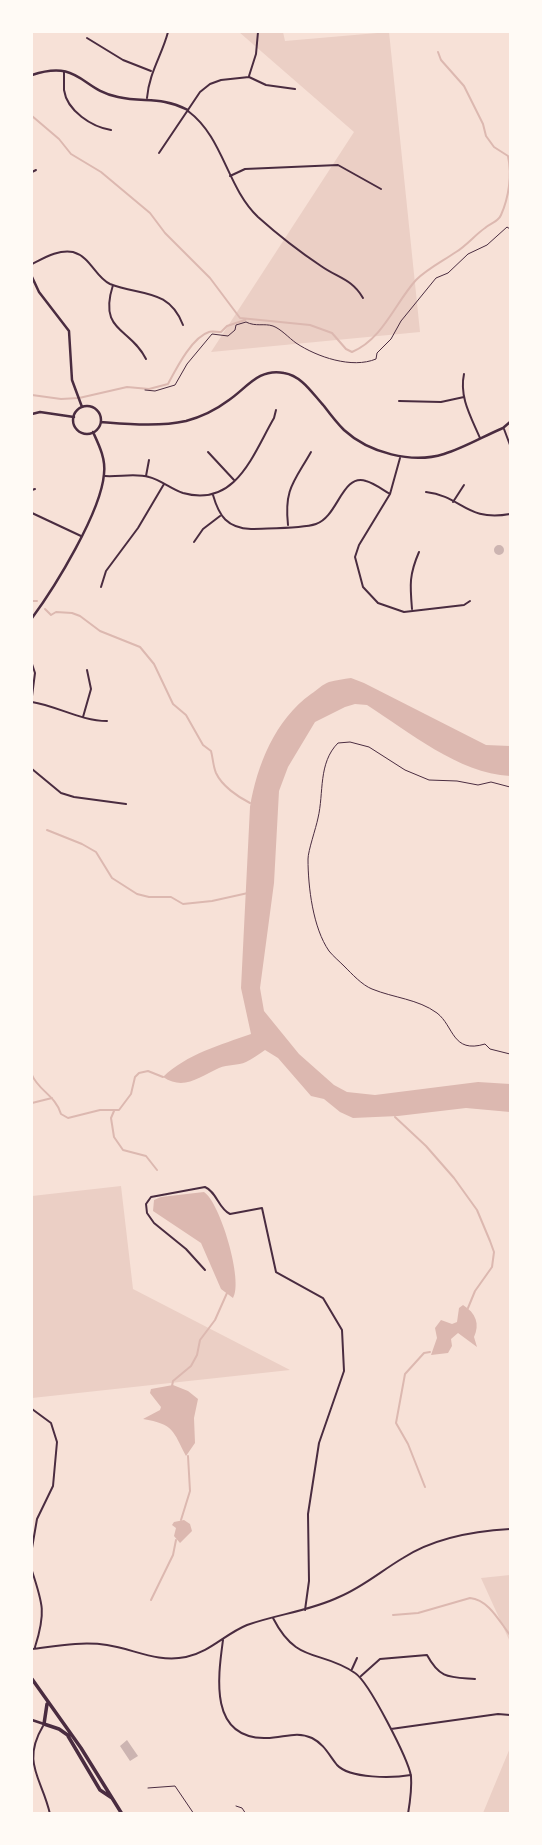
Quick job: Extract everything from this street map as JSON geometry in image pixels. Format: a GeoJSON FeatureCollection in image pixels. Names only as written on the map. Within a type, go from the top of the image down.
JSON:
{"type":"FeatureCollection","features":[{"type":"Feature","properties":{"kind":"main road"},"geometry":{"type":"LineString","coordinates":[[32,1679],[81,1748],[122,1814]]}},
{"type":"Feature","properties":{"kind":"main road"},"geometry":{"type":"LineString","coordinates":[[47,1702],[44,1724],[59,1730],[81,1748]]}},
{"type":"Feature","properties":{"kind":"main road"},"geometry":{"type":"LineString","coordinates":[[68,1736],[100,1790],[114,1800]]}},
{"type":"Feature","properties":{"kind":"street"},"geometry":{"type":"LineString","coordinates":[[147,98],[152,71],[168,32]]}},
{"type":"Feature","properties":{"kind":"street"},"geometry":{"type":"LineString","coordinates":[[249,76],[256,54],[258,32]]}},
{"type":"Feature","properties":{"kind":"street"},"geometry":{"type":"LineString","coordinates":[[87,38],[123,60],[152,71]]}},
{"type":"Feature","properties":{"kind":"street"},"geometry":{"type":"LineString","coordinates":[[64,71],[64,92],[68,101],[88,122],[111,130]]}},
{"type":"Feature","properties":{"kind":"street"},"geometry":{"type":"LineString","coordinates":[[32,75],[64,71],[81,76],[101,91],[115,97],[147,98],[173,103],[188,110],[201,120],[213,137],[237,191],[260,218],[322,267],[355,285],[363,298]]}},
{"type":"Feature","properties":{"kind":"street"},"geometry":{"type":"LineString","coordinates":[[159,153],[200,92],[210,84],[249,76],[266,85],[295,89]]}},
{"type":"Feature","properties":{"kind":"street"},"geometry":{"type":"LineString","coordinates":[[230,176],[245,169],[338,165],[381,189]]}},
{"type":"Feature","properties":{"kind":"street"},"geometry":{"type":"LineString","coordinates":[[32,172],[37,170]]}},
{"type":"Feature","properties":{"kind":"street"},"geometry":{"type":"LineString","coordinates":[[32,264],[61,251],[73,252],[84,257],[100,275],[113,284],[153,294],[170,304],[183,325]]}},
{"type":"Feature","properties":{"kind":"street"},"geometry":{"type":"LineString","coordinates":[[32,277],[39,292],[69,331],[72,380],[82,407]]}},
{"type":"Feature","properties":{"kind":"street"},"geometry":{"type":"LineString","coordinates":[[113,284],[108,299],[108,311],[121,333],[141,348],[146,359]]}},
{"type":"Feature","properties":{"kind":"street"},"geometry":{"type":"LineString","coordinates":[[101,422],[132,425],[185,421],[230,400],[257,377],[267,373],[284,373],[301,379],[345,431],[390,454],[418,458],[444,454],[503,428],[510,422]]}},
{"type":"Feature","properties":{"kind":"street"},"geometry":{"type":"LineString","coordinates":[[464,374],[464,397],[480,438]]}},
{"type":"Feature","properties":{"kind":"street"},"geometry":{"type":"LineString","coordinates":[[399,401],[441,402],[464,397]]}},
{"type":"Feature","properties":{"kind":"street"},"geometry":{"type":"LineString","coordinates":[[74,417],[82,407],[90,406],[97,411],[101,422]]}},
{"type":"Feature","properties":{"kind":"street"},"geometry":{"type":"LineString","coordinates":[[104,475],[146,476],[181,492],[201,496],[212,494],[235,482],[274,418],[276,410]]}},
{"type":"Feature","properties":{"kind":"street"},"geometry":{"type":"LineString","coordinates":[[32,414],[40,412],[74,417]]}},
{"type":"Feature","properties":{"kind":"street"},"geometry":{"type":"LineString","coordinates":[[74,417],[77,429],[84,433],[93,432],[101,422]]}},
{"type":"Feature","properties":{"kind":"street"},"geometry":{"type":"LineString","coordinates":[[503,428],[510,445]]}},
{"type":"Feature","properties":{"kind":"street"},"geometry":{"type":"LineString","coordinates":[[32,618],[82,536],[98,499],[104,464],[93,432]]}},
{"type":"Feature","properties":{"kind":"street"},"geometry":{"type":"LineString","coordinates":[[288,526],[285,504],[287,494],[311,452]]}},
{"type":"Feature","properties":{"kind":"street"},"geometry":{"type":"LineString","coordinates":[[208,453],[235,482]]}},
{"type":"Feature","properties":{"kind":"street"},"geometry":{"type":"LineString","coordinates":[[400,456],[390,494],[359,545],[355,557],[363,587],[378,603],[404,612],[464,605],[470,601]]}},
{"type":"Feature","properties":{"kind":"street"},"geometry":{"type":"LineString","coordinates":[[146,476],[149,460]]}},
{"type":"Feature","properties":{"kind":"street"},"geometry":{"type":"LineString","coordinates":[[212,494],[220,516],[240,529],[317,524],[329,516],[348,485],[356,481],[365,480],[390,494]]}},
{"type":"Feature","properties":{"kind":"street"},"geometry":{"type":"LineString","coordinates":[[101,587],[106,571],[138,528],[164,483]]}},
{"type":"Feature","properties":{"kind":"street"},"geometry":{"type":"LineString","coordinates":[[453,502],[464,485]]}},
{"type":"Feature","properties":{"kind":"street"},"geometry":{"type":"LineString","coordinates":[[426,492],[438,494],[475,514],[494,517],[510,514]]}},
{"type":"Feature","properties":{"kind":"street"},"geometry":{"type":"LineString","coordinates":[[32,513],[82,536]]}},
{"type":"Feature","properties":{"kind":"street"},"geometry":{"type":"LineString","coordinates":[[194,542],[203,529],[220,516]]}},
{"type":"Feature","properties":{"kind":"street"},"geometry":{"type":"LineString","coordinates":[[412,611],[410,580],[419,552]]}},
{"type":"Feature","properties":{"kind":"street"},"geometry":{"type":"LineString","coordinates":[[32,664],[35,673],[32,696]]}},
{"type":"Feature","properties":{"kind":"street"},"geometry":{"type":"LineString","coordinates":[[83,717],[91,689],[86,670]]}},
{"type":"Feature","properties":{"kind":"street"},"geometry":{"type":"LineString","coordinates":[[32,702],[96,721],[107,721]]}},
{"type":"Feature","properties":{"kind":"street"},"geometry":{"type":"LineString","coordinates":[[32,769],[61,793],[127,804]]}},
{"type":"Feature","properties":{"kind":"street"},"geometry":{"type":"LineString","coordinates":[[205,1270],[186,1249],[150,1218],[146,1209],[149,1200],[158,1194],[205,1187],[230,1214],[262,1208],[276,1272],[323,1298],[342,1329],[344,1371],[319,1443],[308,1514],[309,1581],[305,1610]]}},
{"type":"Feature","properties":{"kind":"street"},"geometry":{"type":"LineString","coordinates":[[32,1409],[51,1423],[57,1442],[52,1486],[37,1519],[32,1548]]}},
{"type":"Feature","properties":{"kind":"street"},"geometry":{"type":"LineString","coordinates":[[32,1571],[41,1597],[43,1613],[33,1649],[95,1644],[114,1646],[146,1656],[176,1659],[199,1654],[234,1631],[337,1599],[401,1559],[435,1543],[479,1531],[510,1529]]}},
{"type":"Feature","properties":{"kind":"street"},"geometry":{"type":"LineString","coordinates":[[273,1617],[286,1640],[298,1650],[360,1676],[375,1699],[411,1776],[408,1814]]}},
{"type":"Feature","properties":{"kind":"street"},"geometry":{"type":"LineString","coordinates":[[223,1639],[219,1676],[220,1707],[228,1720],[241,1731],[262,1739],[302,1734],[322,1745],[346,1771],[382,1776],[411,1776]]}},
{"type":"Feature","properties":{"kind":"street"},"geometry":{"type":"LineString","coordinates":[[360,1676],[380,1659],[427,1655],[434,1668],[443,1675],[475,1679]]}},
{"type":"Feature","properties":{"kind":"street"},"geometry":{"type":"LineString","coordinates":[[351,1670],[357,1658]]}},
{"type":"Feature","properties":{"kind":"street"},"geometry":{"type":"LineString","coordinates":[[390,1729],[498,1714],[510,1715]]}},
{"type":"Feature","properties":{"kind":"street"},"geometry":{"type":"LineString","coordinates":[[32,1720],[44,1724],[34,1740],[32,1758],[50,1814]]}},
{"type":"Feature","properties":{"kind":"lane"},"geometry":{"type":"LineString","coordinates":[[148,1788],[175,1786],[194,1814]]}},
{"type":"Feature","properties":{"kind":"lane"},"geometry":{"type":"LineString","coordinates":[[236,1805],[246,1814]]}},
{"type":"Feature","properties":{"kind":"path"},"geometry":{"type":"LineString","coordinates":[[145,390],[155,391],[176,385],[187,364],[212,334],[228,336],[236,330],[236,325],[246,322],[254,326],[272,326],[298,344],[324,357],[358,364],[376,359],[377,353],[391,339],[401,321],[436,278],[447,273],[468,254],[487,245],[507,227],[510,229]]}},
{"type":"Feature","properties":{"kind":"path"},"geometry":{"type":"LineString","coordinates":[[510,787],[491,782],[478,785],[457,780],[428,780],[405,770],[369,747],[350,742],[338,743],[329,754],[324,768],[319,812],[308,856],[310,896],[322,938],[332,954],[351,974],[370,989],[423,1005],[437,1013],[453,1038],[469,1046],[485,1044],[489,1049],[510,1054]]}},
{"type":"Feature","properties":{"kind":"shaded area"},"geometry":{"type":"Polygon","coordinates":[[[239,32],[283,32],[285,41],[389,32],[420,332],[211,352],[354,132],[239,32]]]}},
{"type":"Feature","properties":{"kind":"shaded area"},"geometry":{"type":"Polygon","coordinates":[[[351,678],[486,745],[510,746],[510,776],[491,773],[453,759],[417,739],[367,705],[345,707],[315,722],[288,767],[279,791],[274,883],[260,988],[264,1011],[299,1054],[334,1085],[347,1092],[375,1095],[478,1082],[510,1084],[510,1112],[466,1108],[353,1118],[340,1112],[324,1099],[311,1096],[278,1058],[265,1050],[246,1062],[222,1067],[185,1083],[163,1077],[193,1056],[251,1034],[241,988],[250,807],[257,775],[278,730],[298,705],[327,683],[351,678]]]}},
{"type":"Feature","properties":{"kind":"shaded area"},"geometry":{"type":"Polygon","coordinates":[[[121,1186],[133,1289],[290,1370],[32,1398],[32,1196],[121,1186]]]}},
{"type":"Feature","properties":{"kind":"shaded area"},"geometry":{"type":"Polygon","coordinates":[[[204,1192],[217,1211],[229,1243],[236,1289],[233,1298],[221,1289],[201,1243],[153,1211],[154,1200],[161,1197],[204,1192]]]}},
{"type":"Feature","properties":{"kind":"shaded area"},"geometry":{"type":"Polygon","coordinates":[[[463,1305],[476,1319],[474,1337],[477,1347],[458,1333],[451,1339],[452,1346],[448,1353],[431,1355],[437,1338],[435,1328],[441,1320],[452,1324],[457,1322],[459,1308],[463,1305]]]}},
{"type":"Feature","properties":{"kind":"shaded area"},"geometry":{"type":"Polygon","coordinates":[[[173,1385],[198,1399],[194,1418],[195,1443],[186,1456],[167,1426],[143,1419],[161,1407],[150,1393],[151,1389],[173,1385]]]}},
{"type":"Feature","properties":{"kind":"shaded area"},"geometry":{"type":"Polygon","coordinates":[[[184,1520],[190,1524],[192,1531],[180,1543],[174,1536],[176,1528],[172,1525],[184,1520]]]}},
{"type":"Feature","properties":{"kind":"shaded area"},"geometry":{"type":"Polygon","coordinates":[[[510,1575],[510,1642],[481,1578],[510,1575]]]}},
{"type":"Feature","properties":{"kind":"shaded area"},"geometry":{"type":"Polygon","coordinates":[[[510,1748],[510,1813],[483,1813],[510,1748]]]}},
{"type":"Feature","properties":{"kind":"building"},"geometry":{"type":"Polygon","coordinates":[[[499,545],[503,546],[503,554],[499,555],[495,554],[494,550],[495,546],[499,545]]]}},
{"type":"Feature","properties":{"kind":"building"},"geometry":{"type":"Polygon","coordinates":[[[127,1740],[138,1756],[130,1761],[120,1746],[127,1740]]]}},
{"type":"Feature","properties":{"kind":"waterway"},"geometry":{"type":"LineString","coordinates":[[32,116],[59,139],[71,154],[101,172],[150,213],[165,233],[210,278],[240,318],[310,325],[332,333],[352,352],[380,330],[420,276],[460,250],[498,219],[506,201],[510,178],[508,156],[494,147],[486,136],[464,86],[441,60],[438,52]]}},
{"type":"Feature","properties":{"kind":"waterway"},"geometry":{"type":"LineString","coordinates":[[32,395],[61,399],[79,398],[127,387],[149,389],[168,384],[185,354],[203,335],[221,332],[227,326],[245,320]]}},
{"type":"Feature","properties":{"kind":"waterway"},"geometry":{"type":"LineString","coordinates":[[32,601],[37,601]]}},
{"type":"Feature","properties":{"kind":"waterway"},"geometry":{"type":"LineString","coordinates":[[45,609],[51,615],[56,612],[80,616],[100,631],[140,647],[154,664],[173,704],[186,715],[203,745],[211,751],[219,778],[231,791],[250,803]]}},
{"type":"Feature","properties":{"kind":"waterway"},"geometry":{"type":"LineString","coordinates":[[47,830],[96,852],[112,878],[137,894],[171,897],[183,904],[248,893]]}},
{"type":"Feature","properties":{"kind":"waterway"},"geometry":{"type":"LineString","coordinates":[[32,1075],[55,1102],[61,1114],[68,1118],[100,1110],[119,1110],[131,1094],[135,1077],[139,1073],[148,1071],[163,1077]]}},
{"type":"Feature","properties":{"kind":"waterway"},"geometry":{"type":"LineString","coordinates":[[32,1103],[52,1098]]}},
{"type":"Feature","properties":{"kind":"waterway"},"geometry":{"type":"LineString","coordinates":[[114,1111],[111,1118],[114,1137],[123,1150],[146,1156],[157,1170]]}},
{"type":"Feature","properties":{"kind":"waterway"},"geometry":{"type":"LineString","coordinates":[[395,1117],[426,1146],[454,1178],[477,1210],[490,1241],[494,1252],[492,1267],[475,1291],[468,1308]]}},
{"type":"Feature","properties":{"kind":"waterway"},"geometry":{"type":"LineString","coordinates":[[172,1386],[173,1381],[191,1366],[200,1340],[215,1320],[227,1293]]}},
{"type":"Feature","properties":{"kind":"waterway"},"geometry":{"type":"LineString","coordinates":[[425,1487],[408,1444],[396,1423],[405,1374],[424,1353],[430,1352]]}},
{"type":"Feature","properties":{"kind":"waterway"},"geometry":{"type":"LineString","coordinates":[[181,1520],[190,1491],[188,1456]]}},
{"type":"Feature","properties":{"kind":"waterway"},"geometry":{"type":"LineString","coordinates":[[151,1600],[173,1555],[176,1540]]}},
{"type":"Feature","properties":{"kind":"waterway"},"geometry":{"type":"LineString","coordinates":[[393,1615],[418,1613],[470,1598],[488,1607],[510,1635]]}}]}
